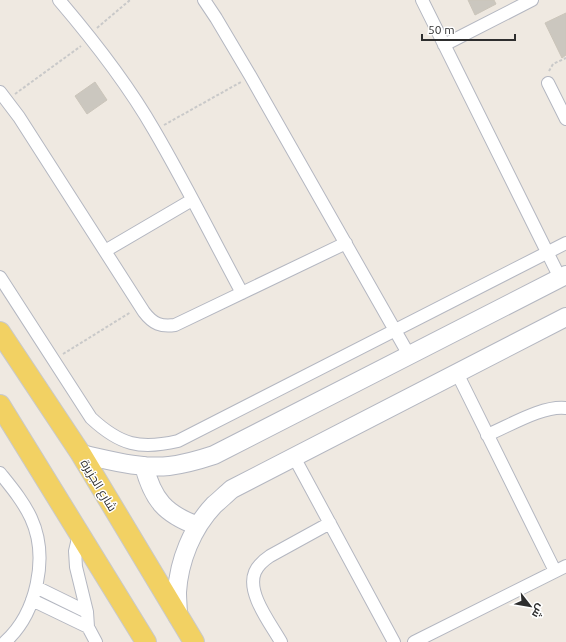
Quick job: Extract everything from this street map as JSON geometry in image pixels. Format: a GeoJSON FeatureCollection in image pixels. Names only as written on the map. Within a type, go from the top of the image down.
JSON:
{"type":"FeatureCollection","features":[{"type":"Feature","properties":{"kind":"main road","name":"شارع الجزيرة"},"geometry":{"type":"LineString","coordinates":[[0,332],[81,454],[194,642]]}},
{"type":"Feature","properties":{"kind":"main road"},"geometry":{"type":"LineString","coordinates":[[0,405],[146,642]]}},
{"type":"Feature","properties":{"kind":"street"},"geometry":{"type":"LineString","coordinates":[[60,0],[90,36],[118,74],[154,130],[242,293]]}},
{"type":"Feature","properties":{"kind":"street"},"geometry":{"type":"LineString","coordinates":[[204,0],[251,77],[409,355]]}},
{"type":"Feature","properties":{"kind":"street"},"geometry":{"type":"LineString","coordinates":[[81,454],[144,466],[176,465],[214,455],[563,277],[548,253],[422,0]]}},
{"type":"Feature","properties":{"kind":"street"},"geometry":{"type":"LineString","coordinates":[[444,45],[532,0]]}},
{"type":"Feature","properties":{"kind":"street"},"geometry":{"type":"LineString","coordinates":[[548,83],[566,119]]}},
{"type":"Feature","properties":{"kind":"street"},"geometry":{"type":"LineString","coordinates":[[2,99],[18,117],[140,306],[150,320],[158,325],[175,325],[346,243]]}},
{"type":"Feature","properties":{"kind":"street"},"geometry":{"type":"LineString","coordinates":[[105,251],[192,200]]}},
{"type":"Feature","properties":{"kind":"street"},"geometry":{"type":"LineString","coordinates":[[0,277],[91,418],[105,431],[122,440],[140,445],[160,445],[178,441],[566,243]]}},
{"type":"Feature","properties":{"kind":"street"},"geometry":{"type":"LineString","coordinates":[[178,617],[177,593],[180,570],[187,547],[198,526],[213,506],[232,489],[566,317]]}},
{"type":"Feature","properties":{"kind":"street"},"geometry":{"type":"LineString","coordinates":[[414,642],[560,569],[456,373]]}},
{"type":"Feature","properties":{"kind":"street"},"geometry":{"type":"LineString","coordinates":[[488,435],[540,411],[558,407],[566,408]]}},
{"type":"Feature","properties":{"kind":"street"},"geometry":{"type":"LineString","coordinates":[[294,457],[394,642]]}},
{"type":"Feature","properties":{"kind":"street"},"geometry":{"type":"LineString","coordinates":[[144,466],[148,483],[156,498],[168,511],[182,520],[198,526]]}},
{"type":"Feature","properties":{"kind":"street"},"geometry":{"type":"LineString","coordinates":[[0,473],[20,497],[32,520],[38,544],[40,569],[32,600],[23,620],[5,642]]}},
{"type":"Feature","properties":{"kind":"street"},"geometry":{"type":"LineString","coordinates":[[281,642],[254,593],[253,582],[255,571],[261,562],[270,556],[330,523]]}},
{"type":"Feature","properties":{"kind":"street"},"geometry":{"type":"LineString","coordinates":[[79,534],[76,542],[75,559],[87,612],[88,627],[96,642]]}},
{"type":"Feature","properties":{"kind":"street"},"geometry":{"type":"LineString","coordinates":[[36,587],[87,612]]}},
{"type":"Feature","properties":{"kind":"street"},"geometry":{"type":"LineString","coordinates":[[32,600],[88,627]]}},
{"type":"Feature","properties":{"kind":"path"},"geometry":{"type":"LineString","coordinates":[[2,99],[90,36],[130,0]]}},
{"type":"Feature","properties":{"kind":"path"},"geometry":{"type":"LineString","coordinates":[[548,83],[548,73],[550,68],[553,64],[566,58]]}},
{"type":"Feature","properties":{"kind":"path"},"geometry":{"type":"LineString","coordinates":[[154,130],[251,77]]}},
{"type":"Feature","properties":{"kind":"path"},"geometry":{"type":"LineString","coordinates":[[53,360],[140,306]]}},
{"type":"Feature","properties":{"kind":"building"},"geometry":{"type":"Polygon","coordinates":[[[468,0],[494,0],[496,4],[475,15],[468,0]]]}},
{"type":"Feature","properties":{"kind":"building"},"geometry":{"type":"Polygon","coordinates":[[[566,13],[566,55],[562,58],[545,23],[566,13]]]}},
{"type":"Feature","properties":{"kind":"building"},"geometry":{"type":"Polygon","coordinates":[[[95,82],[107,100],[87,114],[75,96],[95,82]]]}}]}
